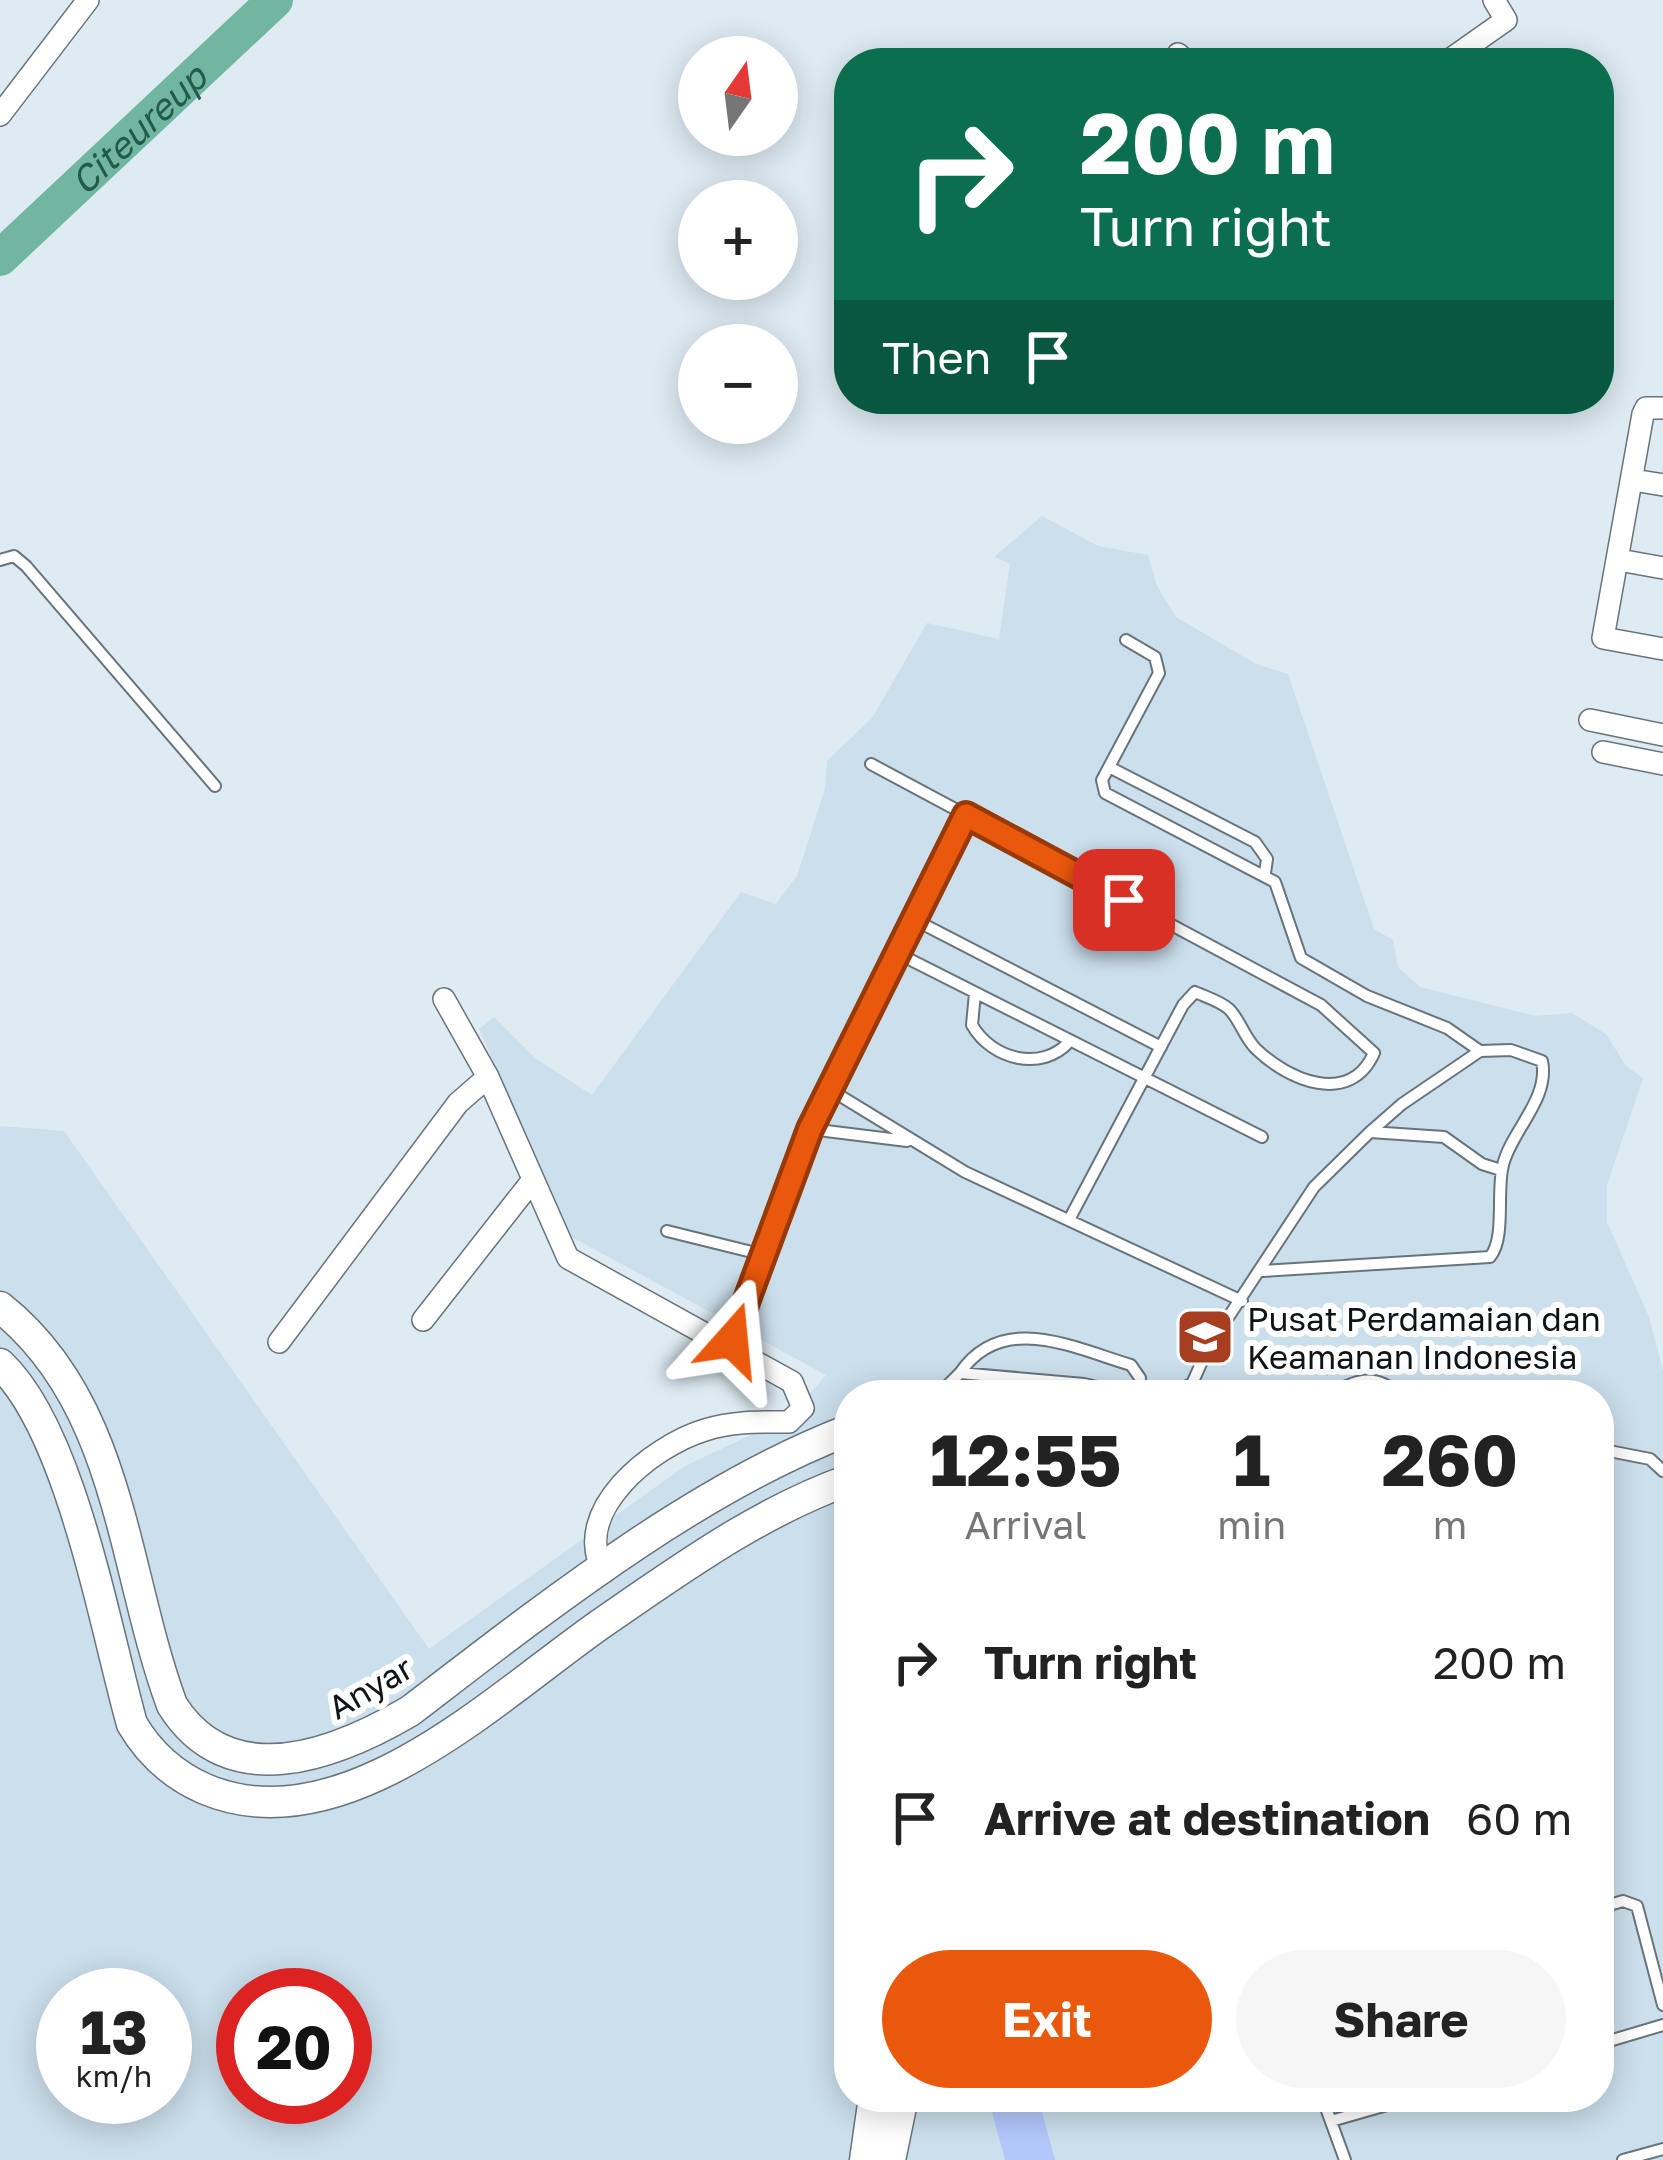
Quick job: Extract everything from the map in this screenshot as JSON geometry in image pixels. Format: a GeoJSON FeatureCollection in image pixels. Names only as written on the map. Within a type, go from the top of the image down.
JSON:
{"type":"FeatureCollection","features":[{"type":"Feature","properties":{"kind":"street"},"geometry":{"type":"LineString","coordinates":[[0,115],[88,0]]}},
{"type":"Feature","properties":{"kind":"street"},"geometry":{"type":"LineString","coordinates":[[1466,48],[1506,20],[1494,0]]}},
{"type":"Feature","properties":{"kind":"street"},"geometry":{"type":"LineString","coordinates":[[1663,408],[1646,408],[1643,414],[1603,638],[1663,649]]}},
{"type":"Feature","properties":{"kind":"street"},"geometry":{"type":"LineString","coordinates":[[1633,480],[1663,485]]}},
{"type":"Feature","properties":{"kind":"street"},"geometry":{"type":"LineString","coordinates":[[1619,560],[1663,568]]}},
{"type":"Feature","properties":{"kind":"street"},"geometry":{"type":"LineString","coordinates":[[1590,720],[1663,735]]}},
{"type":"Feature","properties":{"kind":"street"},"geometry":{"type":"LineString","coordinates":[[1603,752],[1663,764]]}},
{"type":"Feature","properties":{"kind":"street"},"geometry":{"type":"LineString","coordinates":[[444,998],[488,1077],[558,1244],[578,1266],[792,1382],[803,1408],[789,1422],[752,1421],[702,1430],[651,1459],[618,1489],[596,1529],[593,1552],[604,1572]]}},
{"type":"Feature","properties":{"kind":"street"},"geometry":{"type":"LineString","coordinates":[[279,1342],[443,1122],[488,1077]]}},
{"type":"Feature","properties":{"kind":"street"},"geometry":{"type":"LineString","coordinates":[[423,1320],[532,1181]]}},
{"type":"Feature","properties":{"kind":"street","name":"Anyar"},"geometry":{"type":"LineString","coordinates":[[0,1307],[36,1339],[101,1448],[172,1705],[186,1727],[215,1750],[268,1760],[361,1740],[410,1712],[755,1469],[834,1436]]}},
{"type":"Feature","properties":{"kind":"street"},"geometry":{"type":"LineString","coordinates":[[0,1364],[28,1399],[60,1470],[131,1724],[149,1751],[219,1795],[256,1803],[299,1800],[369,1781],[658,1585],[785,1506],[834,1486]]}},
{"type":"Feature","properties":{"kind":"street"},"geometry":{"type":"LineString","coordinates":[[635,1550],[658,1585]]}},
{"type":"Feature","properties":{"kind":"street"},"geometry":{"type":"LineString","coordinates":[[865,2160],[872,2112]]}},
{"type":"Feature","properties":{"kind":"street"},"geometry":{"type":"LineString","coordinates":[[890,2160],[900,2112]]}},
{"type":"Feature","properties":{"kind":"lane"},"geometry":{"type":"LineString","coordinates":[[0,560],[14,556],[26,566],[215,786]]}},
{"type":"Feature","properties":{"kind":"lane"},"geometry":{"type":"LineString","coordinates":[[1126,640],[1156,657],[1159,673],[1102,780],[1105,793],[1275,882],[1301,958],[1367,996],[1447,1028],[1480,1052],[1529,1054],[1544,1067],[1539,1090],[1501,1170],[1497,1246],[1490,1257],[1263,1271]]}},
{"type":"Feature","properties":{"kind":"lane"},"geometry":{"type":"LineString","coordinates":[[871,764],[1322,1005],[1374,1053],[1363,1070],[1340,1086],[1321,1085],[1269,1059],[1249,1040],[1231,1011],[1196,992],[1161,1047],[1070,1218]]}},
{"type":"Feature","properties":{"kind":"lane"},"geometry":{"type":"LineString","coordinates":[[1109,766],[1260,846],[1267,859],[1265,874]]}},
{"type":"Feature","properties":{"kind":"lane"},"geometry":{"type":"LineString","coordinates":[[729,1348],[810,1129],[966,815]]}},
{"type":"Feature","properties":{"kind":"lane"},"geometry":{"type":"LineString","coordinates":[[1194,838],[1205,816]]}},
{"type":"Feature","properties":{"kind":"lane"},"geometry":{"type":"LineString","coordinates":[[916,920],[1161,1047]]}},
{"type":"Feature","properties":{"kind":"lane"},"geometry":{"type":"LineString","coordinates":[[897,953],[1262,1137]]}},
{"type":"Feature","properties":{"kind":"lane"},"geometry":{"type":"LineString","coordinates":[[975,993],[972,1025],[991,1045],[1031,1062],[1048,1060],[1069,1042]]}},
{"type":"Feature","properties":{"kind":"lane"},"geometry":{"type":"LineString","coordinates":[[1194,1380],[1314,1187],[1402,1104],[1480,1052]]}},
{"type":"Feature","properties":{"kind":"lane"},"geometry":{"type":"LineString","coordinates":[[829,1089],[910,1142],[1242,1301]]}},
{"type":"Feature","properties":{"kind":"lane"},"geometry":{"type":"LineString","coordinates":[[810,1129],[910,1142]]}},
{"type":"Feature","properties":{"kind":"lane"},"geometry":{"type":"LineString","coordinates":[[1370,1132],[1444,1137],[1482,1164],[1501,1170]]}},
{"type":"Feature","properties":{"kind":"lane"},"geometry":{"type":"LineString","coordinates":[[667,1231],[760,1254]]}},
{"type":"Feature","properties":{"kind":"lane"},"geometry":{"type":"LineString","coordinates":[[953,1380],[972,1355],[996,1342],[1038,1337],[1131,1365],[1140,1380]]}},
{"type":"Feature","properties":{"kind":"lane"},"geometry":{"type":"LineString","coordinates":[[960,1373],[1039,1380]]}},
{"type":"Feature","properties":{"kind":"lane"},"geometry":{"type":"LineString","coordinates":[[1614,1452],[1650,1459],[1663,1471]]}},
{"type":"Feature","properties":{"kind":"lane"},"geometry":{"type":"LineString","coordinates":[[1614,1903],[1623,1900],[1637,1906],[1663,2005]]}},
{"type":"Feature","properties":{"kind":"lane"},"geometry":{"type":"LineString","coordinates":[[1614,2040],[1663,2025]]}},
{"type":"Feature","properties":{"kind":"lane"},"geometry":{"type":"LineString","coordinates":[[1328,2112],[1346,2160]]}},
{"type":"Feature","properties":{"kind":"lane"},"geometry":{"type":"LineString","coordinates":[[1331,2121],[1362,2112]]}},
{"type":"Feature","properties":{"kind":"lane"},"geometry":{"type":"LineString","coordinates":[[1623,2160],[1663,2149]]}},
{"type":"Feature","properties":{"kind":"shaded area","name":"Pusat Perdamaian dan Keamanan Indonesia"},"geometry":{"type":"Polygon","coordinates":[[[1042,516],[1098,546],[1148,555],[1157,586],[1176,617],[1256,664],[1288,674],[1374,929],[1393,940],[1398,967],[1420,987],[1535,1016],[1572,1013],[1606,1034],[1626,1066],[1643,1078],[1607,1185],[1607,1222],[1649,1317],[1663,1371],[1663,2160],[0,2160],[0,1126],[64,1131],[429,1649],[685,1466],[791,1416],[826,1375],[570,1236],[479,1029],[494,1017],[535,1058],[592,1095],[741,892],[776,904],[797,876],[825,789],[827,761],[872,718],[927,623],[999,639],[1010,564],[994,557],[1042,516]]]}},
{"type":"Feature","properties":{"kind":"building"},"geometry":{"type":"Polygon","coordinates":[[[992,2112],[1042,2112],[1055,2160],[1005,2160],[992,2112]]]}},
{"type":"Feature","properties":{"kind":"waterway","name":"Citeureup"},"geometry":{"type":"LineString","coordinates":[[0,258],[275,0]]}},
{"type":"Feature","properties":{"kind":"place","name":"Pusat Perdamaian dan Keamanan Indonesia"},"geometry":{"type":"Point","coordinates":[1205,1337]}},
{"type":"Feature","properties":{"kind":"route"},"geometry":{"type":"LineString","coordinates":[[732,1340],[810,1129],[966,815],[1124,900]]}}]}
